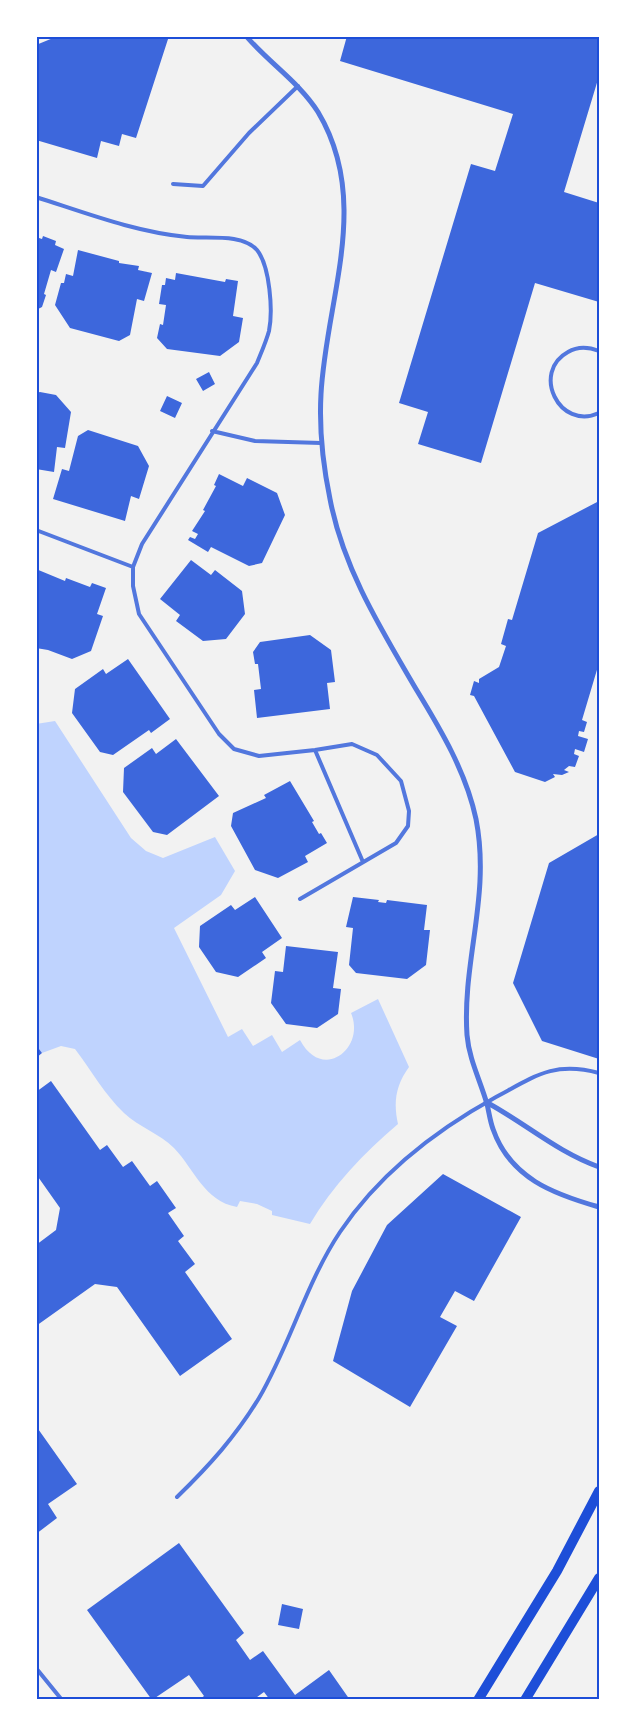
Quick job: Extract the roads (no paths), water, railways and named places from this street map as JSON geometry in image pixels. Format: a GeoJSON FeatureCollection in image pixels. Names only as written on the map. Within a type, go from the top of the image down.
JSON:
{"type":"FeatureCollection","features":[{"type":"Feature","properties":{"kind":"main road"},"geometry":{"type":"LineString","coordinates":[[478,1700],[557,1571],[599,1491]]}},
{"type":"Feature","properties":{"kind":"main road"},"geometry":{"type":"LineString","coordinates":[[525,1700],[599,1578]]}},
{"type":"Feature","properties":{"kind":"street"},"geometry":{"type":"LineString","coordinates":[[246,36],[298,86],[317,111],[331,139],[339,166],[344,203],[344,238],[321,394],[321,443],[330,502],[347,560],[374,617],[445,736],[461,772],[475,815],[480,846],[482,886],[467,1005],[470,1057],[486,1102],[494,1132],[507,1156],[523,1175],[544,1188],[599,1207]]}},
{"type":"Feature","properties":{"kind":"street"},"geometry":{"type":"LineString","coordinates":[[486,1102],[516,1118],[552,1145],[599,1167]]}},
{"type":"Feature","properties":{"kind":"lane"},"geometry":{"type":"LineString","coordinates":[[173,184],[203,186],[249,133],[298,86]]}},
{"type":"Feature","properties":{"kind":"lane"},"geometry":{"type":"LineString","coordinates":[[36,197],[138,229],[188,238],[231,238],[256,248],[265,264],[270,297],[269,330],[257,363],[212,431],[142,544],[134,567],[133,586],[139,614],[219,734],[234,749],[260,756],[352,744],[377,756],[401,781],[409,811],[408,826],[396,843],[300,900]]}},
{"type":"Feature","properties":{"kind":"lane"},"geometry":{"type":"LineString","coordinates":[[599,351],[581,347],[570,350],[560,357],[550,377],[552,394],[561,408],[571,414],[582,417],[599,413]]}},
{"type":"Feature","properties":{"kind":"lane"},"geometry":{"type":"LineString","coordinates":[[212,431],[255,441],[321,443]]}},
{"type":"Feature","properties":{"kind":"lane"},"geometry":{"type":"LineString","coordinates":[[36,530],[134,567]]}},
{"type":"Feature","properties":{"kind":"lane"},"geometry":{"type":"LineString","coordinates":[[315,750],[364,862]]}},
{"type":"Feature","properties":{"kind":"lane"},"geometry":{"type":"LineString","coordinates":[[178,1496],[217,1458],[247,1417],[279,1358],[339,1233],[355,1211],[392,1170],[486,1102],[538,1076],[561,1068],[572,1067],[599,1074]]}},
{"type":"Feature","properties":{"kind":"lane"},"geometry":{"type":"LineString","coordinates":[[36,1668],[62,1700]]}},
{"type":"Feature","properties":{"kind":"water"},"geometry":{"type":"Polygon","coordinates":[[[55,721],[131,838],[146,851],[163,858],[215,837],[235,871],[221,895],[174,928],[228,1037],[242,1029],[253,1046],[272,1035],[282,1052],[300,1040],[309,1052],[319,1059],[330,1059],[339,1056],[347,1048],[352,1038],[354,1026],[351,1013],[378,999],[409,1067],[398,1087],[396,1108],[398,1124],[349,1171],[310,1224],[272,1215],[272,1211],[257,1204],[240,1201],[237,1207],[226,1204],[216,1198],[201,1184],[174,1148],[130,1118],[117,1106],[75,1049],[61,1046],[42,1053],[36,1045],[36,724],[55,721]]]}}]}
